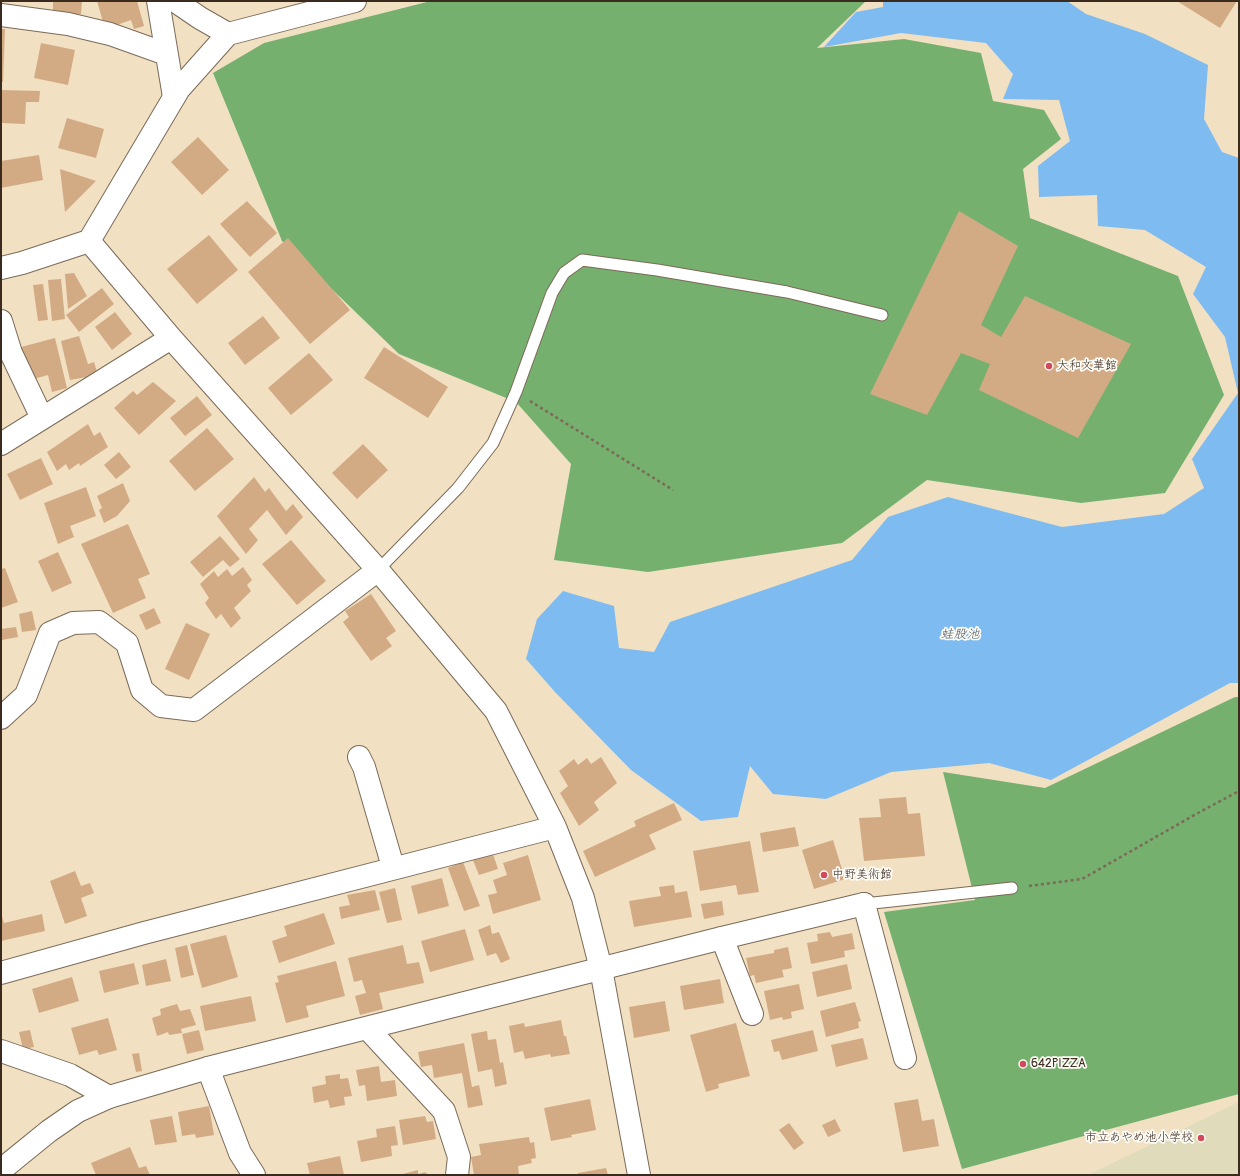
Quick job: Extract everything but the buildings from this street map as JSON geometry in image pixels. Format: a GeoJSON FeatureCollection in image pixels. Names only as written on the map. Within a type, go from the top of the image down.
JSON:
{"type":"FeatureCollection","features":[{"type":"Feature","properties":{"kind":"street"},"geometry":{"type":"LineString","coordinates":[[158,1],[174,97]]}},
{"type":"Feature","properties":{"kind":"street"},"geometry":{"type":"LineString","coordinates":[[175,1],[200,18],[228,34]]}},
{"type":"Feature","properties":{"kind":"street"},"geometry":{"type":"LineString","coordinates":[[1,268],[22,263],[88,241],[179,89],[228,34],[355,1]]}},
{"type":"Feature","properties":{"kind":"street"},"geometry":{"type":"LineString","coordinates":[[1,15],[68,24],[110,34],[166,54]]}},
{"type":"Feature","properties":{"kind":"street"},"geometry":{"type":"LineString","coordinates":[[88,241],[171,338],[378,570],[496,711],[555,827],[583,898],[601,969],[639,1175]]}},
{"type":"Feature","properties":{"kind":"street"},"geometry":{"type":"LineString","coordinates":[[1,321],[10,353],[42,418]]}},
{"type":"Feature","properties":{"kind":"street"},"geometry":{"type":"LineString","coordinates":[[1,444],[171,338]]}},
{"type":"Feature","properties":{"kind":"street"},"geometry":{"type":"LineString","coordinates":[[1,718],[26,694],[50,633],[73,623],[99,622],[127,643],[142,690],[160,706],[194,710],[378,570]]}},
{"type":"Feature","properties":{"kind":"street"},"geometry":{"type":"LineString","coordinates":[[359,757],[364,766],[393,867]]}},
{"type":"Feature","properties":{"kind":"street"},"geometry":{"type":"LineString","coordinates":[[1,973],[144,932],[393,867],[555,827]]}},
{"type":"Feature","properties":{"kind":"street"},"geometry":{"type":"LineString","coordinates":[[1,1170],[48,1131],[78,1112],[109,1097],[208,1068],[368,1029],[722,938],[864,904],[905,1058]]}},
{"type":"Feature","properties":{"kind":"street"},"geometry":{"type":"LineString","coordinates":[[722,938],[752,1014]]}},
{"type":"Feature","properties":{"kind":"street"},"geometry":{"type":"LineString","coordinates":[[368,1029],[444,1111],[459,1157],[457,1175]]}},
{"type":"Feature","properties":{"kind":"street"},"geometry":{"type":"LineString","coordinates":[[1,1051],[70,1075],[109,1097]]}},
{"type":"Feature","properties":{"kind":"street"},"geometry":{"type":"LineString","coordinates":[[208,1068],[240,1153],[254,1175]]}},
{"type":"Feature","properties":{"kind":"lane"},"geometry":{"type":"LineString","coordinates":[[378,570],[463,483],[493,443],[516,392],[552,292],[564,273],[582,260],[657,270],[780,291],[882,315]]}},
{"type":"Feature","properties":{"kind":"lane"},"geometry":{"type":"LineString","coordinates":[[864,904],[1012,888]]}},
{"type":"Feature","properties":{"kind":"path"},"geometry":{"type":"LineString","coordinates":[[516,392],[673,490]]}},
{"type":"Feature","properties":{"kind":"path"},"geometry":{"type":"LineString","coordinates":[[1012,888],[1082,879],[1239,791]]}},
{"type":"Feature","properties":{"kind":"shaded area","name":"市立あやめ池小学校"},"geometry":{"type":"Polygon","coordinates":[[[1239,1102],[1239,1175],[1088,1175],[1239,1102]]]}},
{"type":"Feature","properties":{"kind":"green space"},"geometry":{"type":"Polygon","coordinates":[[[431,1],[866,1],[817,48],[904,39],[981,53],[993,101],[1044,110],[1061,139],[1023,169],[1030,218],[1178,276],[1224,395],[1165,493],[1081,503],[927,480],[842,543],[648,572],[554,560],[571,464],[516,402],[399,354],[282,241],[213,73],[264,43],[431,1]]]}},
{"type":"Feature","properties":{"kind":"green space"},"geometry":{"type":"Polygon","coordinates":[[[1235,697],[1239,697],[1239,1094],[962,1169],[884,912],[975,900],[943,772],[1045,788],[1235,697]]]}},
{"type":"Feature","properties":{"kind":"water","name":"蛙股池"},"geometry":{"type":"Polygon","coordinates":[[[883,1],[1067,1],[1086,14],[1145,34],[1208,65],[1204,119],[1222,152],[1239,158],[1239,683],[1230,683],[1051,780],[989,763],[891,772],[826,799],[773,794],[750,766],[738,817],[701,821],[631,770],[555,692],[526,659],[537,619],[563,591],[614,606],[619,648],[654,652],[670,622],[852,560],[888,517],[948,497],[1062,527],[1164,514],[1204,488],[1192,459],[1238,393],[1225,337],[1193,294],[1206,267],[1145,230],[1098,226],[1097,195],[1039,197],[1038,166],[1070,141],[1059,100],[1003,99],[1013,74],[986,43],[901,33],[824,47],[856,12],[883,7],[883,1]]]}},
{"type":"Feature","properties":{"kind":"place","name":"大和文華館"},"geometry":{"type":"Point","coordinates":[1049,366]}},
{"type":"Feature","properties":{"kind":"place","name":"中野美術館"},"geometry":{"type":"Point","coordinates":[824,875]}},
{"type":"Feature","properties":{"kind":"place","name":"642PIZZA"},"geometry":{"type":"Point","coordinates":[1023,1064]}},
{"type":"Feature","properties":{"kind":"place","name":"市立あやめ池小学校"},"geometry":{"type":"Point","coordinates":[1201,1138]}}]}
